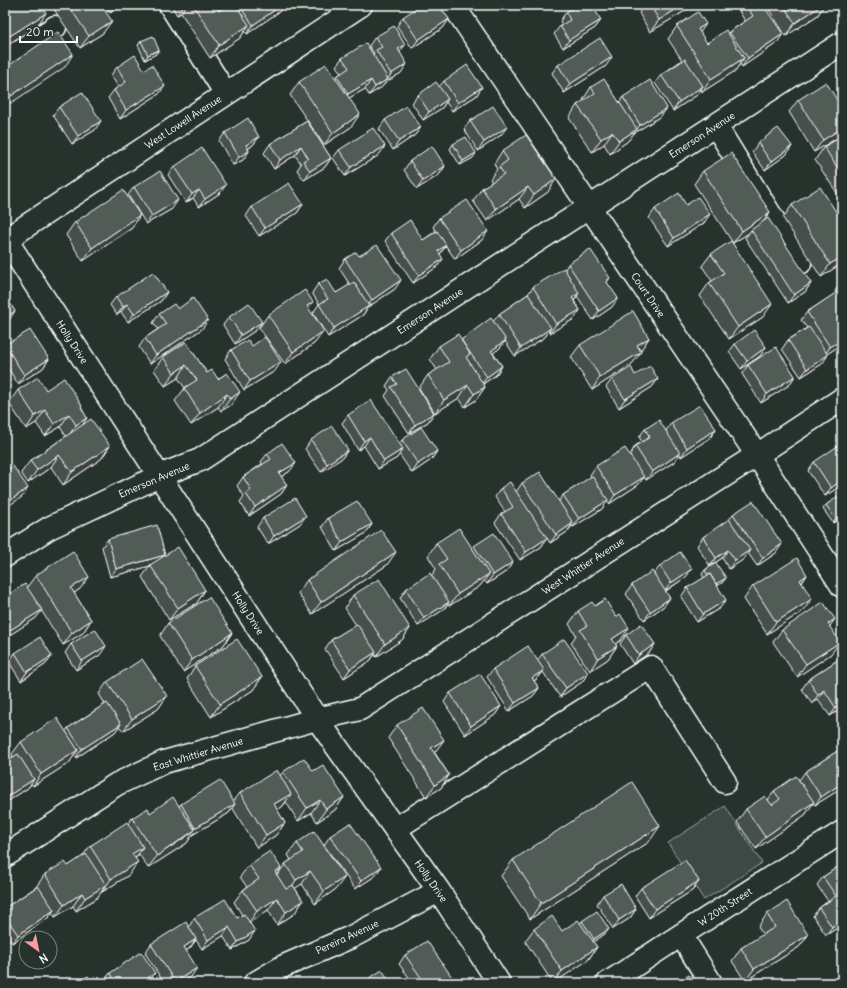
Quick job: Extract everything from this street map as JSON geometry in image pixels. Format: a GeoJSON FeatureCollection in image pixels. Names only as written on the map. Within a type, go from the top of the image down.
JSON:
{"type":"FeatureCollection","features":[{"type":"Feature","properties":{"kind":"street"},"geometry":{"type":"LineString","coordinates":[[170,5],[226,94]]}},
{"type":"Feature","properties":{"kind":"street","name":"West Lowell Avenue"},"geometry":{"type":"LineString","coordinates":[[5,239],[361,5]]}},
{"type":"Feature","properties":{"kind":"street","name":"Court Drive"},"geometry":{"type":"LineString","coordinates":[[453,5],[757,455],[842,586]]}},
{"type":"Feature","properties":{"kind":"street"},"geometry":{"type":"LineString","coordinates":[[5,61],[55,27]]}},
{"type":"Feature","properties":{"kind":"street","name":"Emerson Avenue"},"geometry":{"type":"LineString","coordinates":[[5,556],[49,528],[159,476],[200,460],[842,43]]}},
{"type":"Feature","properties":{"kind":"street"},"geometry":{"type":"LineString","coordinates":[[716,126],[800,263]]}},
{"type":"Feature","properties":{"kind":"street","name":"Holly Drive"},"geometry":{"type":"LineString","coordinates":[[5,239],[317,719],[439,891],[499,983]]}},
{"type":"Feature","properties":{"kind":"street","name":"West Whittier Avenue"},"geometry":{"type":"LineString","coordinates":[[317,719],[360,709],[842,399]]}},
{"type":"Feature","properties":{"kind":"street"},"geometry":{"type":"LineString","coordinates":[[395,829],[651,667],[725,782]]}},
{"type":"Feature","properties":{"kind":"street","name":"East Whittier Avenue"},"geometry":{"type":"LineString","coordinates":[[5,856],[117,784],[164,762],[317,719]]}},
{"type":"Feature","properties":{"kind":"street","name":"W 20th Street"},"geometry":{"type":"LineString","coordinates":[[608,983],[681,934],[842,832]]}},
{"type":"Feature","properties":{"kind":"street","name":"Pereira Avenue"},"geometry":{"type":"LineString","coordinates":[[255,983],[284,966],[351,937],[439,891]]}},
{"type":"Feature","properties":{"kind":"street"},"geometry":{"type":"LineString","coordinates":[[681,934],[711,983]]}},
{"type":"Feature","properties":{"kind":"shaded area"},"geometry":{"type":"Polygon","coordinates":[[[725,806],[762,863],[704,900],[668,843],[725,806]]]}},
{"type":"Feature","properties":{"kind":"building"},"geometry":{"type":"Polygon","coordinates":[[[8,5],[41,5],[46,13],[5,39],[5,7],[8,5]]]}},
{"type":"Feature","properties":{"kind":"building"},"geometry":{"type":"Polygon","coordinates":[[[68,5],[101,5],[112,21],[89,36],[68,5]]]}},
{"type":"Feature","properties":{"kind":"building"},"geometry":{"type":"Polygon","coordinates":[[[193,5],[216,5],[219,11],[228,5],[236,5],[249,25],[219,45],[193,5]]]}},
{"type":"Feature","properties":{"kind":"building"},"geometry":{"type":"Polygon","coordinates":[[[245,5],[282,5],[253,25],[241,8],[245,5]]]}},
{"type":"Feature","properties":{"kind":"building"},"geometry":{"type":"Polygon","coordinates":[[[421,5],[439,5],[449,19],[418,40],[403,17],[421,5]]]}},
{"type":"Feature","properties":{"kind":"building"},"geometry":{"type":"Polygon","coordinates":[[[578,5],[592,5],[601,20],[569,40],[560,26],[570,20],[566,12],[578,5]]]}},
{"type":"Feature","properties":{"kind":"building"},"geometry":{"type":"Polygon","coordinates":[[[650,5],[683,5],[659,20],[650,5]]]}},
{"type":"Feature","properties":{"kind":"building"},"geometry":{"type":"Polygon","coordinates":[[[746,5],[763,5],[783,34],[748,58],[729,32],[753,16],[746,5]]]}},
{"type":"Feature","properties":{"kind":"building"},"geometry":{"type":"Polygon","coordinates":[[[783,5],[822,5],[795,23],[783,5]]]}},
{"type":"Feature","properties":{"kind":"building"},"geometry":{"type":"Polygon","coordinates":[[[698,12],[706,24],[698,29],[707,43],[726,30],[744,58],[711,79],[677,26],[698,12]]]}},
{"type":"Feature","properties":{"kind":"building"},"geometry":{"type":"Polygon","coordinates":[[[394,26],[405,45],[398,49],[407,64],[391,74],[376,50],[382,47],[375,37],[394,26]]]}},
{"type":"Feature","properties":{"kind":"building"},"geometry":{"type":"Polygon","coordinates":[[[58,32],[73,54],[5,100],[5,68],[58,32]]]}},
{"type":"Feature","properties":{"kind":"building"},"geometry":{"type":"Polygon","coordinates":[[[153,36],[159,50],[148,55],[141,41],[153,36]]]}},
{"type":"Feature","properties":{"kind":"building"},"geometry":{"type":"Polygon","coordinates":[[[600,38],[612,57],[570,84],[558,65],[600,38]]]}},
{"type":"Feature","properties":{"kind":"building"},"geometry":{"type":"Polygon","coordinates":[[[366,43],[388,79],[375,87],[371,80],[348,94],[337,76],[349,68],[342,58],[366,43]]]}},
{"type":"Feature","properties":{"kind":"building"},"geometry":{"type":"Polygon","coordinates":[[[135,55],[144,70],[152,65],[165,86],[126,110],[114,90],[126,82],[117,67],[135,55]]]}},
{"type":"Feature","properties":{"kind":"building"},"geometry":{"type":"Polygon","coordinates":[[[685,59],[703,86],[679,102],[661,75],[685,59]]]}},
{"type":"Feature","properties":{"kind":"building"},"geometry":{"type":"Polygon","coordinates":[[[326,64],[360,114],[333,133],[299,82],[326,64]]]}},
{"type":"Feature","properties":{"kind":"building"},"geometry":{"type":"Polygon","coordinates":[[[467,65],[482,87],[458,103],[444,81],[467,65]]]}},
{"type":"Feature","properties":{"kind":"building"},"geometry":{"type":"Polygon","coordinates":[[[604,79],[637,129],[619,141],[612,132],[601,139],[577,105],[595,93],[591,87],[604,79]]]}},
{"type":"Feature","properties":{"kind":"building"},"geometry":{"type":"Polygon","coordinates":[[[650,80],[667,108],[640,125],[623,97],[650,80]]]}},
{"type":"Feature","properties":{"kind":"building"},"geometry":{"type":"Polygon","coordinates":[[[436,82],[448,99],[429,112],[418,95],[436,82]]]}},
{"type":"Feature","properties":{"kind":"building"},"geometry":{"type":"Polygon","coordinates":[[[826,82],[840,105],[842,104],[842,128],[823,140],[798,100],[826,82]]]}},
{"type":"Feature","properties":{"kind":"building"},"geometry":{"type":"Polygon","coordinates":[[[82,92],[101,121],[78,136],[59,107],[82,92]]]}},
{"type":"Feature","properties":{"kind":"building"},"geometry":{"type":"Polygon","coordinates":[[[406,106],[421,127],[399,141],[385,120],[406,106]]]}},
{"type":"Feature","properties":{"kind":"building"},"geometry":{"type":"Polygon","coordinates":[[[493,106],[507,127],[484,142],[470,121],[493,106]]]}},
{"type":"Feature","properties":{"kind":"building"},"geometry":{"type":"Polygon","coordinates":[[[248,118],[259,137],[246,145],[249,151],[239,157],[225,133],[248,118]]]}},
{"type":"Feature","properties":{"kind":"building"},"geometry":{"type":"Polygon","coordinates":[[[307,121],[331,158],[310,171],[303,161],[308,158],[301,146],[280,160],[270,144],[307,121]]]}},
{"type":"Feature","properties":{"kind":"building"},"geometry":{"type":"Polygon","coordinates":[[[373,128],[385,146],[351,167],[339,150],[373,128]]]}},
{"type":"Feature","properties":{"kind":"building"},"geometry":{"type":"Polygon","coordinates":[[[778,128],[792,146],[771,162],[758,143],[778,128]]]}},
{"type":"Feature","properties":{"kind":"building"},"geometry":{"type":"Polygon","coordinates":[[[526,135],[556,179],[534,195],[528,187],[496,209],[482,188],[504,174],[499,167],[508,160],[502,151],[526,135]]]}},
{"type":"Feature","properties":{"kind":"building"},"geometry":{"type":"Polygon","coordinates":[[[842,136],[842,175],[824,147],[842,136]]]}},
{"type":"Feature","properties":{"kind":"building"},"geometry":{"type":"Polygon","coordinates":[[[466,137],[476,153],[463,161],[453,144],[466,137]]]}},
{"type":"Feature","properties":{"kind":"building"},"geometry":{"type":"Polygon","coordinates":[[[432,146],[445,166],[423,181],[410,161],[432,146]]]}},
{"type":"Feature","properties":{"kind":"building"},"geometry":{"type":"Polygon","coordinates":[[[202,148],[226,185],[205,199],[199,190],[192,194],[174,167],[202,148]]]}},
{"type":"Feature","properties":{"kind":"building"},"geometry":{"type":"Polygon","coordinates":[[[731,153],[770,212],[742,231],[703,171],[731,153]]]}},
{"type":"Feature","properties":{"kind":"building"},"geometry":{"type":"Polygon","coordinates":[[[160,171],[178,200],[152,216],[134,187],[160,171]]]}},
{"type":"Feature","properties":{"kind":"building"},"geometry":{"type":"Polygon","coordinates":[[[289,183],[303,204],[265,228],[252,207],[289,183]]]}},
{"type":"Feature","properties":{"kind":"building"},"geometry":{"type":"Polygon","coordinates":[[[820,187],[842,221],[842,257],[830,264],[792,205],[820,187]]]}},
{"type":"Feature","properties":{"kind":"building"},"geometry":{"type":"Polygon","coordinates":[[[123,190],[140,215],[92,248],[75,222],[123,190]]]}},
{"type":"Feature","properties":{"kind":"building"},"geometry":{"type":"Polygon","coordinates":[[[679,193],[686,205],[698,197],[710,214],[674,238],[655,209],[679,193]]]}},
{"type":"Feature","properties":{"kind":"building"},"geometry":{"type":"Polygon","coordinates":[[[467,200],[488,231],[461,250],[439,218],[467,200]]]}},
{"type":"Feature","properties":{"kind":"building"},"geometry":{"type":"Polygon","coordinates":[[[768,218],[811,283],[794,295],[751,230],[768,218]]]}},
{"type":"Feature","properties":{"kind":"building"},"geometry":{"type":"Polygon","coordinates":[[[410,220],[423,240],[437,231],[446,245],[438,251],[443,259],[419,275],[391,233],[410,220]]]}},
{"type":"Feature","properties":{"kind":"building"},"geometry":{"type":"Polygon","coordinates":[[[731,241],[772,304],[738,327],[709,283],[724,273],[711,254],[731,241]]]}},
{"type":"Feature","properties":{"kind":"building"},"geometry":{"type":"Polygon","coordinates":[[[377,245],[401,280],[372,300],[345,259],[356,252],[359,256],[377,245]]]}},
{"type":"Feature","properties":{"kind":"building"},"geometry":{"type":"Polygon","coordinates":[[[590,249],[610,278],[606,281],[618,298],[599,311],[568,264],[590,249]]]}},
{"type":"Feature","properties":{"kind":"building"},"geometry":{"type":"Polygon","coordinates":[[[564,268],[579,293],[572,298],[580,310],[556,324],[533,287],[564,268]]]}},
{"type":"Feature","properties":{"kind":"building"},"geometry":{"type":"Polygon","coordinates":[[[153,272],[167,292],[134,314],[127,304],[123,307],[116,297],[153,272]]]}},
{"type":"Feature","properties":{"kind":"building"},"geometry":{"type":"Polygon","coordinates":[[[327,279],[336,293],[354,282],[369,306],[334,328],[319,304],[328,299],[318,284],[327,279]]]}},
{"type":"Feature","properties":{"kind":"building"},"geometry":{"type":"Polygon","coordinates":[[[305,290],[313,302],[307,306],[324,331],[293,352],[268,315],[305,290]]]}},
{"type":"Feature","properties":{"kind":"building"},"geometry":{"type":"Polygon","coordinates":[[[837,292],[842,300],[842,340],[830,347],[807,312],[837,292]]]}},
{"type":"Feature","properties":{"kind":"building"},"geometry":{"type":"Polygon","coordinates":[[[528,294],[551,328],[521,348],[499,314],[528,294]]]}},
{"type":"Feature","properties":{"kind":"building"},"geometry":{"type":"Polygon","coordinates":[[[5,295],[15,311],[5,318],[5,295]]]}},
{"type":"Feature","properties":{"kind":"building"},"geometry":{"type":"Polygon","coordinates":[[[193,298],[208,320],[156,355],[145,338],[166,324],[159,314],[174,304],[178,309],[193,298]]]}},
{"type":"Feature","properties":{"kind":"building"},"geometry":{"type":"Polygon","coordinates":[[[249,303],[262,322],[241,335],[229,317],[249,303]]]}},
{"type":"Feature","properties":{"kind":"building"},"geometry":{"type":"Polygon","coordinates":[[[633,311],[649,338],[637,345],[641,352],[600,377],[580,345],[633,311]]]}},
{"type":"Feature","properties":{"kind":"building"},"geometry":{"type":"Polygon","coordinates":[[[491,318],[506,340],[491,351],[502,366],[487,377],[461,340],[491,318]]]}},
{"type":"Feature","properties":{"kind":"building"},"geometry":{"type":"Polygon","coordinates":[[[809,327],[828,355],[807,369],[788,340],[809,327]]]}},
{"type":"Feature","properties":{"kind":"building"},"geometry":{"type":"Polygon","coordinates":[[[30,330],[49,359],[24,375],[5,345],[30,330]]]}},
{"type":"Feature","properties":{"kind":"building"},"geometry":{"type":"Polygon","coordinates":[[[754,330],[766,347],[747,361],[735,344],[754,330]]]}},
{"type":"Feature","properties":{"kind":"building"},"geometry":{"type":"Polygon","coordinates":[[[458,334],[470,354],[466,357],[485,387],[474,394],[468,385],[444,400],[428,375],[449,362],[439,346],[458,334]]]}},
{"type":"Feature","properties":{"kind":"building"},"geometry":{"type":"Polygon","coordinates":[[[265,337],[281,362],[250,381],[231,350],[248,340],[252,346],[265,337]]]}},
{"type":"Feature","properties":{"kind":"building"},"geometry":{"type":"Polygon","coordinates":[[[186,342],[207,373],[212,370],[218,379],[227,373],[240,392],[230,399],[227,394],[200,413],[184,388],[197,380],[186,365],[174,373],[163,357],[186,342]]]}},
{"type":"Feature","properties":{"kind":"building"},"geometry":{"type":"Polygon","coordinates":[[[776,347],[795,376],[767,394],[748,365],[776,347]]]}},
{"type":"Feature","properties":{"kind":"building"},"geometry":{"type":"Polygon","coordinates":[[[650,366],[658,379],[625,399],[612,379],[631,367],[635,375],[650,366]]]}},
{"type":"Feature","properties":{"kind":"building"},"geometry":{"type":"Polygon","coordinates":[[[406,369],[434,413],[415,425],[391,387],[397,384],[392,377],[406,369]]]}},
{"type":"Feature","properties":{"kind":"building"},"geometry":{"type":"Polygon","coordinates":[[[38,377],[46,390],[64,378],[82,406],[81,407],[87,418],[76,425],[69,414],[54,424],[45,410],[35,416],[18,390],[38,377]]]}},
{"type":"Feature","properties":{"kind":"building"},"geometry":{"type":"Polygon","coordinates":[[[371,400],[403,449],[384,461],[370,437],[364,441],[348,415],[371,400]]]}},
{"type":"Feature","properties":{"kind":"building"},"geometry":{"type":"Polygon","coordinates":[[[700,405],[716,429],[687,448],[671,423],[700,405]]]}},
{"type":"Feature","properties":{"kind":"building"},"geometry":{"type":"Polygon","coordinates":[[[91,419],[110,446],[72,472],[59,455],[37,470],[30,461],[91,419]]]}},
{"type":"Feature","properties":{"kind":"building"},"geometry":{"type":"Polygon","coordinates":[[[659,420],[680,453],[652,472],[635,446],[650,437],[645,429],[659,420]]]}},
{"type":"Feature","properties":{"kind":"building"},"geometry":{"type":"Polygon","coordinates":[[[332,426],[348,450],[327,464],[311,440],[332,426]]]}},
{"type":"Feature","properties":{"kind":"building"},"geometry":{"type":"Polygon","coordinates":[[[421,427],[437,451],[418,464],[402,440],[421,427]]]}},
{"type":"Feature","properties":{"kind":"building"},"geometry":{"type":"Polygon","coordinates":[[[282,443],[296,463],[279,473],[287,485],[255,507],[246,494],[251,490],[243,477],[271,459],[267,454],[282,443]]]}},
{"type":"Feature","properties":{"kind":"building"},"geometry":{"type":"Polygon","coordinates":[[[842,443],[842,480],[831,488],[814,462],[842,443]]]}},
{"type":"Feature","properties":{"kind":"building"},"geometry":{"type":"Polygon","coordinates":[[[625,448],[644,477],[615,495],[596,466],[625,448]]]}},
{"type":"Feature","properties":{"kind":"building"},"geometry":{"type":"Polygon","coordinates":[[[13,466],[28,488],[5,504],[5,471],[13,466]]]}},
{"type":"Feature","properties":{"kind":"building"},"geometry":{"type":"Polygon","coordinates":[[[540,472],[573,523],[556,535],[522,483],[540,472]]]}},
{"type":"Feature","properties":{"kind":"building"},"geometry":{"type":"Polygon","coordinates":[[[592,476],[608,500],[579,519],[563,495],[592,476]]]}},
{"type":"Feature","properties":{"kind":"building"},"geometry":{"type":"Polygon","coordinates":[[[510,482],[547,538],[526,552],[501,514],[513,507],[501,488],[510,482]]]}},
{"type":"Feature","properties":{"kind":"building"},"geometry":{"type":"Polygon","coordinates":[[[842,494],[842,515],[836,519],[826,505],[842,494]]]}},
{"type":"Feature","properties":{"kind":"building"},"geometry":{"type":"Polygon","coordinates":[[[295,498],[306,516],[274,536],[263,518],[295,498]]]}},
{"type":"Feature","properties":{"kind":"building"},"geometry":{"type":"Polygon","coordinates":[[[357,501],[372,524],[342,542],[328,518],[357,501]]]}},
{"type":"Feature","properties":{"kind":"building"},"geometry":{"type":"Polygon","coordinates":[[[753,501],[782,544],[763,558],[733,514],[753,501]]]}},
{"type":"Feature","properties":{"kind":"building"},"geometry":{"type":"Polygon","coordinates":[[[729,519],[750,550],[735,560],[728,550],[716,558],[703,537],[729,519]]]}},
{"type":"Feature","properties":{"kind":"building"},"geometry":{"type":"Polygon","coordinates":[[[157,525],[165,555],[116,569],[108,539],[157,525]]]}},
{"type":"Feature","properties":{"kind":"building"},"geometry":{"type":"Polygon","coordinates":[[[459,528],[489,574],[458,594],[439,564],[447,559],[436,543],[459,528]]]}},
{"type":"Feature","properties":{"kind":"building"},"geometry":{"type":"Polygon","coordinates":[[[381,530],[396,552],[321,602],[307,580],[381,530]]]}},
{"type":"Feature","properties":{"kind":"building"},"geometry":{"type":"Polygon","coordinates":[[[494,533],[513,562],[493,575],[474,546],[494,533]]]}},
{"type":"Feature","properties":{"kind":"building"},"geometry":{"type":"Polygon","coordinates":[[[178,547],[205,590],[178,608],[150,565],[178,547]]]}},
{"type":"Feature","properties":{"kind":"building"},"geometry":{"type":"Polygon","coordinates":[[[73,551],[89,577],[71,588],[91,620],[72,633],[36,575],[73,551]]]}},
{"type":"Feature","properties":{"kind":"building"},"geometry":{"type":"Polygon","coordinates":[[[680,552],[692,569],[671,583],[660,566],[680,552]]]}},
{"type":"Feature","properties":{"kind":"building"},"geometry":{"type":"Polygon","coordinates":[[[797,558],[807,575],[800,580],[812,599],[776,622],[753,586],[797,558]]]}},
{"type":"Feature","properties":{"kind":"building"},"geometry":{"type":"Polygon","coordinates":[[[716,563],[726,578],[716,584],[710,574],[708,576],[705,570],[716,563]]]}},
{"type":"Feature","properties":{"kind":"building"},"geometry":{"type":"Polygon","coordinates":[[[652,571],[670,598],[650,612],[632,585],[652,571]]]}},
{"type":"Feature","properties":{"kind":"building"},"geometry":{"type":"Polygon","coordinates":[[[430,573],[449,602],[424,618],[406,589],[430,573]]]}},
{"type":"Feature","properties":{"kind":"building"},"geometry":{"type":"Polygon","coordinates":[[[710,574],[726,600],[703,614],[687,588],[710,574]]]}},
{"type":"Feature","properties":{"kind":"building"},"geometry":{"type":"Polygon","coordinates":[[[379,579],[410,628],[385,644],[353,595],[379,579]]]}},
{"type":"Feature","properties":{"kind":"building"},"geometry":{"type":"Polygon","coordinates":[[[25,584],[42,610],[7,632],[5,628],[5,597],[25,584]]]}},
{"type":"Feature","properties":{"kind":"building"},"geometry":{"type":"Polygon","coordinates":[[[209,597],[232,633],[192,660],[168,623],[209,597]]]}},
{"type":"Feature","properties":{"kind":"building"},"geometry":{"type":"Polygon","coordinates":[[[605,599],[616,617],[620,614],[629,628],[612,639],[617,646],[598,658],[580,630],[587,626],[578,611],[592,602],[595,606],[605,599]]]}},
{"type":"Feature","properties":{"kind":"building"},"geometry":{"type":"Polygon","coordinates":[[[823,602],[835,619],[828,624],[840,642],[806,664],[782,630],[823,602]]]}},
{"type":"Feature","properties":{"kind":"building"},"geometry":{"type":"Polygon","coordinates":[[[357,624],[376,652],[350,669],[331,640],[357,624]]]}},
{"type":"Feature","properties":{"kind":"building"},"geometry":{"type":"Polygon","coordinates":[[[641,624],[655,644],[639,655],[626,635],[641,624]]]}},
{"type":"Feature","properties":{"kind":"building"},"geometry":{"type":"Polygon","coordinates":[[[95,629],[106,646],[82,661],[71,644],[95,629]]]}},
{"type":"Feature","properties":{"kind":"building"},"geometry":{"type":"Polygon","coordinates":[[[40,637],[52,656],[27,672],[15,653],[40,637]]]}},
{"type":"Feature","properties":{"kind":"building"},"geometry":{"type":"Polygon","coordinates":[[[237,639],[262,677],[220,704],[195,666],[237,639]]]}},
{"type":"Feature","properties":{"kind":"building"},"geometry":{"type":"Polygon","coordinates":[[[564,639],[588,673],[566,688],[542,654],[564,639]]]}},
{"type":"Feature","properties":{"kind":"building"},"geometry":{"type":"Polygon","coordinates":[[[528,646],[544,670],[532,678],[539,688],[515,703],[493,669],[528,646]]]}},
{"type":"Feature","properties":{"kind":"building"},"geometry":{"type":"Polygon","coordinates":[[[842,657],[842,704],[836,708],[824,690],[818,695],[808,680],[842,657]]]}},
{"type":"Feature","properties":{"kind":"building"},"geometry":{"type":"Polygon","coordinates":[[[142,659],[167,696],[132,719],[107,682],[142,659]]]}},
{"type":"Feature","properties":{"kind":"building"},"geometry":{"type":"Polygon","coordinates":[[[480,674],[501,706],[471,726],[450,693],[480,674]]]}},
{"type":"Feature","properties":{"kind":"building"},"geometry":{"type":"Polygon","coordinates":[[[107,703],[121,724],[82,749],[68,728],[107,703]]]}},
{"type":"Feature","properties":{"kind":"building"},"geometry":{"type":"Polygon","coordinates":[[[423,708],[444,740],[431,748],[449,775],[435,785],[397,725],[423,708]]]}},
{"type":"Feature","properties":{"kind":"building"},"geometry":{"type":"Polygon","coordinates":[[[57,718],[78,750],[41,774],[21,742],[57,718]]]}},
{"type":"Feature","properties":{"kind":"building"},"geometry":{"type":"Polygon","coordinates":[[[842,748],[842,783],[821,797],[805,772],[842,748]]]}},
{"type":"Feature","properties":{"kind":"building"},"geometry":{"type":"Polygon","coordinates":[[[18,754],[34,779],[5,798],[5,762],[18,754]]]}},
{"type":"Feature","properties":{"kind":"building"},"geometry":{"type":"Polygon","coordinates":[[[304,758],[313,771],[323,765],[344,797],[326,809],[320,800],[307,808],[283,772],[304,758]]]}},
{"type":"Feature","properties":{"kind":"building"},"geometry":{"type":"Polygon","coordinates":[[[277,770],[291,794],[274,804],[285,823],[266,835],[240,793],[277,770]]]}},
{"type":"Feature","properties":{"kind":"building"},"geometry":{"type":"Polygon","coordinates":[[[796,776],[814,802],[765,837],[746,809],[765,796],[772,805],[780,799],[774,791],[796,776]]]}},
{"type":"Feature","properties":{"kind":"building"},"geometry":{"type":"Polygon","coordinates":[[[220,780],[235,804],[195,828],[181,804],[220,780]]]}},
{"type":"Feature","properties":{"kind":"building"},"geometry":{"type":"Polygon","coordinates":[[[632,782],[660,826],[541,903],[513,860],[632,782]]]}},
{"type":"Feature","properties":{"kind":"building"},"geometry":{"type":"Polygon","coordinates":[[[173,797],[195,830],[157,856],[132,818],[148,808],[150,813],[173,797]]]}},
{"type":"Feature","properties":{"kind":"building"},"geometry":{"type":"Polygon","coordinates":[[[127,822],[143,847],[132,854],[138,862],[111,879],[90,846],[127,822]]]}},
{"type":"Feature","properties":{"kind":"building"},"geometry":{"type":"Polygon","coordinates":[[[350,823],[381,867],[361,881],[330,836],[350,823]]]}},
{"type":"Feature","properties":{"kind":"building"},"geometry":{"type":"Polygon","coordinates":[[[314,831],[345,877],[324,891],[310,871],[296,880],[285,864],[303,852],[297,843],[314,831]]]}},
{"type":"Feature","properties":{"kind":"building"},"geometry":{"type":"Polygon","coordinates":[[[270,851],[281,868],[275,872],[286,889],[293,885],[303,901],[286,912],[277,898],[257,911],[243,890],[259,879],[249,865],[270,851]]]}},
{"type":"Feature","properties":{"kind":"building"},"geometry":{"type":"Polygon","coordinates":[[[86,854],[106,885],[85,898],[82,893],[64,905],[45,874],[65,862],[68,866],[86,854]]]}},
{"type":"Feature","properties":{"kind":"building"},"geometry":{"type":"Polygon","coordinates":[[[685,860],[699,881],[655,909],[641,888],[685,860]]]}},
{"type":"Feature","properties":{"kind":"building"},"geometry":{"type":"Polygon","coordinates":[[[842,864],[842,920],[832,927],[819,908],[836,896],[823,877],[842,864]]]}},
{"type":"Feature","properties":{"kind":"building"},"geometry":{"type":"Polygon","coordinates":[[[621,884],[636,909],[619,920],[603,895],[621,884]]]}},
{"type":"Feature","properties":{"kind":"building"},"geometry":{"type":"Polygon","coordinates":[[[38,886],[54,910],[25,930],[18,930],[18,935],[5,916],[5,908],[38,886]]]}},
{"type":"Feature","properties":{"kind":"building"},"geometry":{"type":"Polygon","coordinates":[[[225,899],[237,918],[244,914],[255,931],[238,942],[229,927],[208,940],[194,918],[225,899]]]}},
{"type":"Feature","properties":{"kind":"building"},"geometry":{"type":"Polygon","coordinates":[[[787,901],[808,935],[754,969],[741,948],[775,927],[767,914],[787,901]]]}},
{"type":"Feature","properties":{"kind":"building"},"geometry":{"type":"Polygon","coordinates":[[[597,911],[609,929],[594,939],[582,921],[597,911]]]}},
{"type":"Feature","properties":{"kind":"building"},"geometry":{"type":"Polygon","coordinates":[[[552,916],[562,931],[578,920],[597,947],[562,971],[534,929],[552,916]]]}},
{"type":"Feature","properties":{"kind":"building"},"geometry":{"type":"Polygon","coordinates":[[[186,922],[196,939],[184,947],[197,968],[175,982],[151,944],[186,922]]]}},
{"type":"Feature","properties":{"kind":"building"},"geometry":{"type":"Polygon","coordinates":[[[5,927],[9,934],[5,936],[5,927]]]}},
{"type":"Feature","properties":{"kind":"building"},"geometry":{"type":"Polygon","coordinates":[[[427,941],[456,983],[425,983],[405,955],[427,941]]]}},
{"type":"Feature","properties":{"kind":"building"},"geometry":{"type":"Polygon","coordinates":[[[141,952],[155,973],[141,983],[117,983],[110,973],[141,952]]]}},
{"type":"Feature","properties":{"kind":"building"},"geometry":{"type":"Polygon","coordinates":[[[382,970],[391,983],[362,983],[382,970]]]}},
{"type":"Feature","properties":{"kind":"building"},"geometry":{"type":"Polygon","coordinates":[[[689,975],[694,983],[676,983],[689,975]]]}},
{"type":"Feature","properties":{"kind":"building"},"geometry":{"type":"Polygon","coordinates":[[[88,976],[92,983],[76,983],[88,976]]]}}]}
